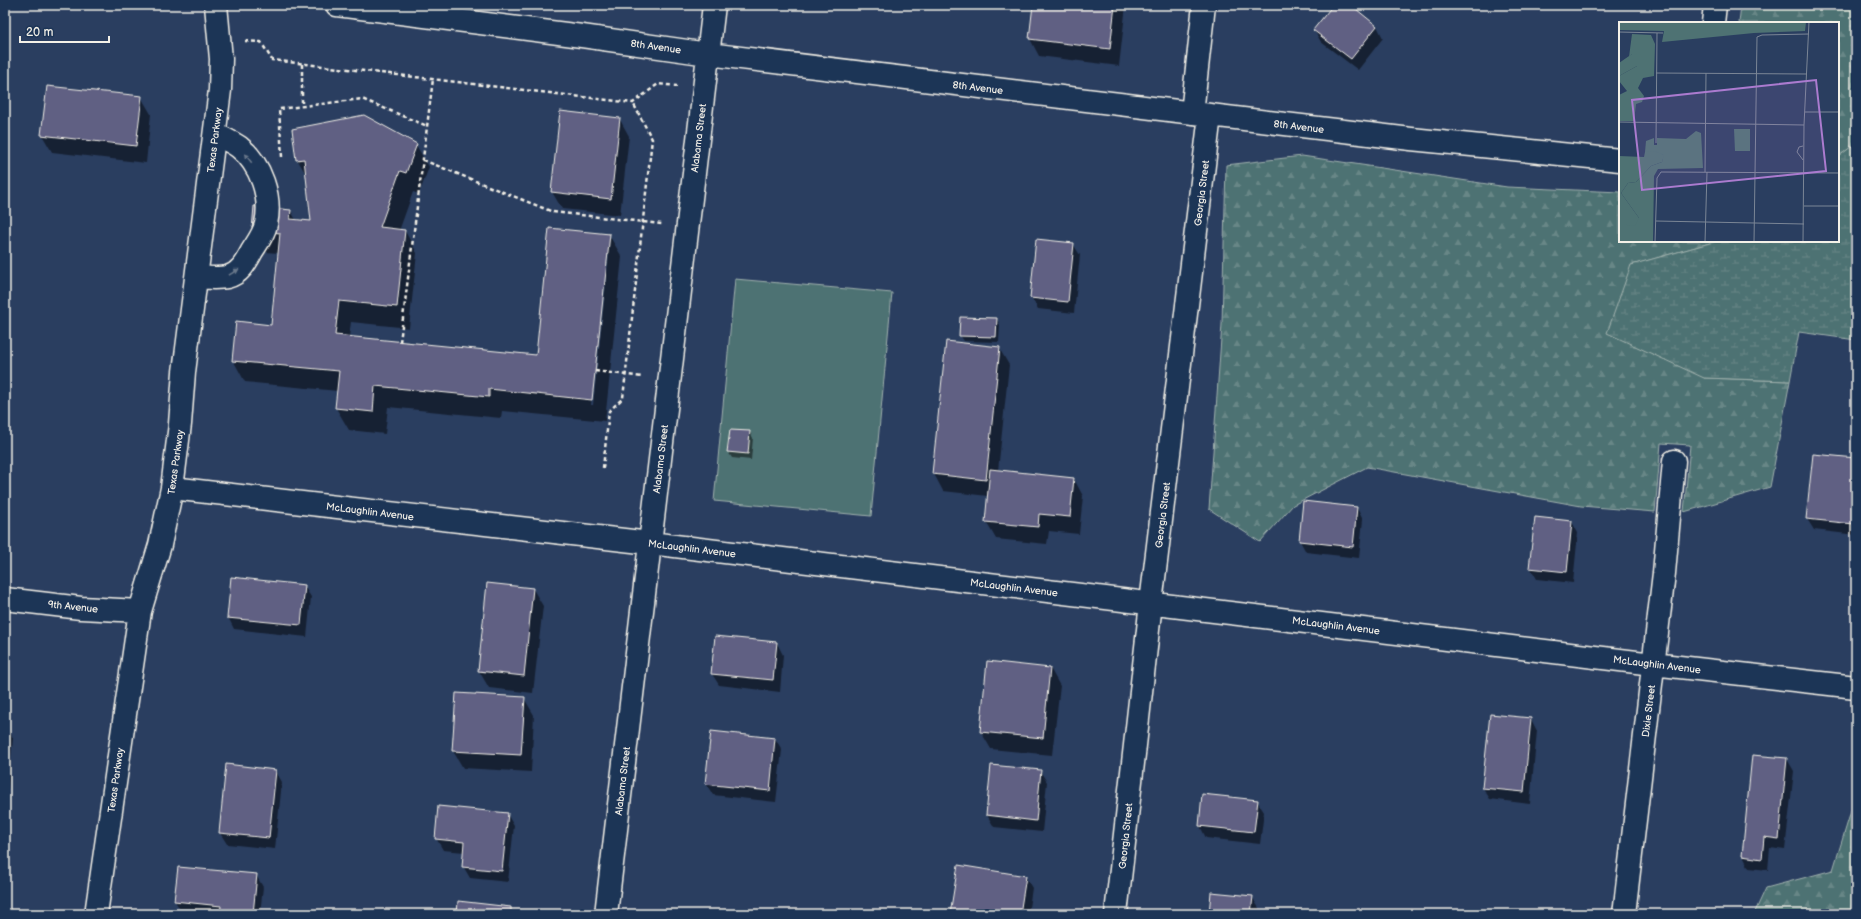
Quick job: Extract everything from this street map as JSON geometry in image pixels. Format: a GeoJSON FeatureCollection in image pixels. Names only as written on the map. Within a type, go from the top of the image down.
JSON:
{"type":"FeatureCollection","features":[{"type":"Feature","properties":{"kind":"street","name":"Texas Parkway"},"geometry":{"type":"LineString","coordinates":[[96,914],[140,611],[160,545],[172,488],[196,278],[220,90],[222,59],[216,5]]}},
{"type":"Feature","properties":{"kind":"street","name":"8th Avenue"},"geometry":{"type":"LineString","coordinates":[[337,5],[582,36],[708,54],[1201,114],[1411,139],[1619,160]]}},
{"type":"Feature","properties":{"kind":"street","name":"Alabama Street"},"geometry":{"type":"LineString","coordinates":[[606,914],[714,5]]}},
{"type":"Feature","properties":{"kind":"street","name":"Georgia Street"},"geometry":{"type":"LineString","coordinates":[[1116,914],[1151,603],[1201,114],[1204,5]]}},
{"type":"Feature","properties":{"kind":"street"},"geometry":{"type":"LineString","coordinates":[[1713,22],[1715,5]]}},
{"type":"Feature","properties":{"kind":"street"},"geometry":{"type":"LineString","coordinates":[[196,278],[227,276],[238,272],[245,264],[261,237],[266,224],[267,198],[259,172],[239,147],[215,134]]}},
{"type":"Feature","properties":{"kind":"street","name":"Dixie Street"},"geometry":{"type":"LineString","coordinates":[[1624,914],[1664,573],[1674,461]]}},
{"type":"Feature","properties":{"kind":"street","name":"McLaughlin Avenue"},"geometry":{"type":"LineString","coordinates":[[172,488],[650,543],[1653,664],[1856,687]]}},
{"type":"Feature","properties":{"kind":"street","name":"9th Avenue"},"geometry":{"type":"LineString","coordinates":[[5,598],[80,608],[140,611]]}},
{"type":"Feature","properties":{"kind":"path"},"geometry":{"type":"LineString","coordinates":[[219,38],[261,42],[272,60],[633,103],[658,84],[704,88]]}},
{"type":"Feature","properties":{"kind":"path"},"geometry":{"type":"LineString","coordinates":[[302,64],[302,106]]}},
{"type":"Feature","properties":{"kind":"path"},"geometry":{"type":"LineString","coordinates":[[400,342],[433,79]]}},
{"type":"Feature","properties":{"kind":"path"},"geometry":{"type":"LineString","coordinates":[[283,163],[279,110],[362,99],[427,126]]}},
{"type":"Feature","properties":{"kind":"path"},"geometry":{"type":"LineString","coordinates":[[603,468],[609,411],[622,398],[652,139],[633,103]]}},
{"type":"Feature","properties":{"kind":"path"},"geometry":{"type":"LineString","coordinates":[[423,160],[553,212],[688,226]]}},
{"type":"Feature","properties":{"kind":"path"},"geometry":{"type":"LineString","coordinates":[[596,371],[669,380]]}},
{"type":"Feature","properties":{"kind":"green space"},"geometry":{"type":"Polygon","coordinates":[[[1741,5],[1856,5],[1856,143],[1839,156],[1839,22],[1739,22],[1741,5]]]}},
{"type":"Feature","properties":{"kind":"green space"},"geometry":{"type":"Polygon","coordinates":[[[1856,143],[1856,340],[1799,332],[1790,381],[1704,378],[1607,333],[1631,265],[1713,242],[1839,242],[1839,156],[1856,143]]]}},
{"type":"Feature","properties":{"kind":"green space"},"geometry":{"type":"Polygon","coordinates":[[[1302,156],[1507,187],[1619,192],[1619,242],[1713,242],[1632,265],[1704,378],[1790,381],[1770,487],[1684,512],[1690,445],[1661,443],[1655,512],[1581,506],[1367,467],[1293,505],[1260,542],[1209,509],[1222,324],[1226,165],[1302,156]]]}},
{"type":"Feature","properties":{"kind":"green space"},"geometry":{"type":"Polygon","coordinates":[[[735,279],[892,293],[871,516],[714,501],[735,279]]]}},
{"type":"Feature","properties":{"kind":"green space"},"geometry":{"type":"Polygon","coordinates":[[[1856,795],[1856,914],[1754,914],[1766,888],[1833,870],[1856,795]]]}},
{"type":"Feature","properties":{"kind":"building"},"geometry":{"type":"Polygon","coordinates":[[[1033,5],[1115,5],[1110,49],[1029,39],[1033,5]]]}},
{"type":"Feature","properties":{"kind":"building"},"geometry":{"type":"Polygon","coordinates":[[[1333,5],[1351,5],[1377,26],[1351,59],[1313,30],[1333,5]]]}},
{"type":"Feature","properties":{"kind":"building"},"geometry":{"type":"Polygon","coordinates":[[[47,86],[142,96],[136,146],[41,135],[47,86]]]}},
{"type":"Feature","properties":{"kind":"building"},"geometry":{"type":"Polygon","coordinates":[[[560,111],[620,118],[611,199],[551,192],[560,111]]]}},
{"type":"Feature","properties":{"kind":"building"},"geometry":{"type":"Polygon","coordinates":[[[364,115],[417,144],[406,173],[400,171],[380,227],[405,230],[397,307],[339,301],[335,335],[536,355],[549,228],[610,234],[592,400],[489,389],[489,397],[375,386],[373,412],[335,408],[339,371],[232,361],[236,321],[271,325],[280,233],[252,230],[254,206],[291,210],[290,219],[311,221],[304,159],[296,160],[292,129],[364,115]]]}},
{"type":"Feature","properties":{"kind":"building"},"geometry":{"type":"Polygon","coordinates":[[[1036,239],[1074,243],[1068,302],[1030,298],[1036,239]]]}},
{"type":"Feature","properties":{"kind":"building"},"geometry":{"type":"Polygon","coordinates":[[[960,317],[997,318],[996,337],[959,336],[960,317]]]}},
{"type":"Feature","properties":{"kind":"building"},"geometry":{"type":"Polygon","coordinates":[[[946,341],[1000,347],[986,480],[932,474],[946,341]]]}},
{"type":"Feature","properties":{"kind":"building"},"geometry":{"type":"Polygon","coordinates":[[[730,430],[750,431],[748,454],[727,452],[730,430]]]}},
{"type":"Feature","properties":{"kind":"building"},"geometry":{"type":"Polygon","coordinates":[[[1813,454],[1856,458],[1856,500],[1854,524],[1806,519],[1813,454]]]}},
{"type":"Feature","properties":{"kind":"building"},"geometry":{"type":"Polygon","coordinates":[[[990,469],[1074,478],[1070,517],[1039,514],[1038,527],[985,522],[990,469]]]}},
{"type":"Feature","properties":{"kind":"building"},"geometry":{"type":"Polygon","coordinates":[[[1303,501],[1357,507],[1353,547],[1299,541],[1303,501]]]}},
{"type":"Feature","properties":{"kind":"building"},"geometry":{"type":"Polygon","coordinates":[[[1535,517],[1572,521],[1567,572],[1529,568],[1535,517]]]}},
{"type":"Feature","properties":{"kind":"building"},"geometry":{"type":"Polygon","coordinates":[[[231,577],[305,585],[301,625],[227,618],[231,577]]]}},
{"type":"Feature","properties":{"kind":"building"},"geometry":{"type":"Polygon","coordinates":[[[487,583],[533,588],[524,676],[478,671],[487,583]]]}},
{"type":"Feature","properties":{"kind":"building"},"geometry":{"type":"Polygon","coordinates":[[[715,636],[777,642],[773,680],[711,674],[715,636]]]}},
{"type":"Feature","properties":{"kind":"building"},"geometry":{"type":"Polygon","coordinates":[[[987,661],[1050,668],[1043,738],[980,732],[987,661]]]}},
{"type":"Feature","properties":{"kind":"building"},"geometry":{"type":"Polygon","coordinates":[[[456,693],[525,697],[521,755],[452,751],[456,693]]]}},
{"type":"Feature","properties":{"kind":"building"},"geometry":{"type":"Polygon","coordinates":[[[1490,714],[1531,718],[1524,792],[1482,788],[1490,714]]]}},
{"type":"Feature","properties":{"kind":"building"},"geometry":{"type":"Polygon","coordinates":[[[711,731],[775,738],[770,791],[705,784],[711,731]]]}},
{"type":"Feature","properties":{"kind":"building"},"geometry":{"type":"Polygon","coordinates":[[[1752,755],[1787,758],[1779,839],[1764,837],[1762,859],[1742,856],[1752,755]]]}},
{"type":"Feature","properties":{"kind":"building"},"geometry":{"type":"Polygon","coordinates":[[[226,764],[276,770],[269,838],[219,833],[226,764]]]}},
{"type":"Feature","properties":{"kind":"building"},"geometry":{"type":"Polygon","coordinates":[[[991,765],[1041,770],[1036,821],[986,815],[991,765]]]}},
{"type":"Feature","properties":{"kind":"building"},"geometry":{"type":"Polygon","coordinates":[[[1202,794],[1258,800],[1254,832],[1199,826],[1202,794]]]}},
{"type":"Feature","properties":{"kind":"building"},"geometry":{"type":"Polygon","coordinates":[[[438,806],[508,813],[502,871],[462,867],[464,842],[435,839],[438,806]]]}},
{"type":"Feature","properties":{"kind":"building"},"geometry":{"type":"Polygon","coordinates":[[[958,865],[1026,876],[1020,914],[950,914],[958,865]]]}},
{"type":"Feature","properties":{"kind":"building"},"geometry":{"type":"Polygon","coordinates":[[[178,867],[257,874],[253,914],[220,914],[221,906],[174,901],[178,867]]]}},
{"type":"Feature","properties":{"kind":"building"},"geometry":{"type":"Polygon","coordinates":[[[1211,892],[1253,896],[1251,914],[1209,914],[1211,892]]]}},
{"type":"Feature","properties":{"kind":"building"},"geometry":{"type":"Polygon","coordinates":[[[458,901],[511,907],[511,914],[457,914],[458,901]]]}}]}
